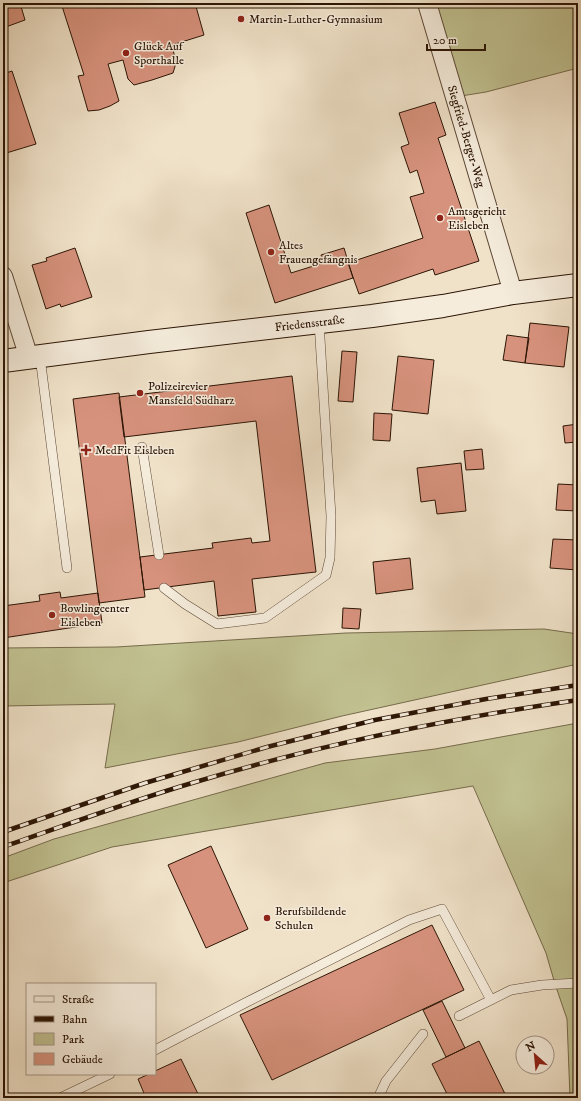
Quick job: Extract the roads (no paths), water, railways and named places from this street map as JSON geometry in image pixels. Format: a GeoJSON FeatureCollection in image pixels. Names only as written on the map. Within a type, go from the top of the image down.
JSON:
{"type":"FeatureCollection","features":[{"type":"Feature","properties":{"kind":"main road","name":"Friedensstraße"},"geometry":{"type":"LineString","coordinates":[[3,361],[372,316],[443,306],[513,293],[578,285]]}},
{"type":"Feature","properties":{"kind":"street","name":"Siegfried-Berger-Weg"},"geometry":{"type":"LineString","coordinates":[[427,3],[513,293]]}},
{"type":"Feature","properties":{"kind":"street"},"geometry":{"type":"LineString","coordinates":[[3,276],[34,358]]}},
{"type":"Feature","properties":{"kind":"lane"},"geometry":{"type":"LineString","coordinates":[[164,588],[185,604],[217,624],[265,618],[326,575],[330,558],[331,516],[319,322]]}},
{"type":"Feature","properties":{"kind":"lane"},"geometry":{"type":"LineString","coordinates":[[34,358],[67,568]]}},
{"type":"Feature","properties":{"kind":"lane"},"geometry":{"type":"LineString","coordinates":[[142,447],[159,555]]}},
{"type":"Feature","properties":{"kind":"lane"},"geometry":{"type":"LineString","coordinates":[[156,1049],[409,920],[442,909],[491,1000]]}},
{"type":"Feature","properties":{"kind":"lane"},"geometry":{"type":"LineString","coordinates":[[458,1016],[511,990],[542,985],[578,983]]}},
{"type":"Feature","properties":{"kind":"lane"},"geometry":{"type":"LineString","coordinates":[[378,1098],[386,1081],[423,1034]]}},
{"type":"Feature","properties":{"kind":"lane"},"geometry":{"type":"LineString","coordinates":[[60,1098],[108,1075]]}},
{"type":"Feature","properties":{"kind":"railway"},"geometry":{"type":"LineString","coordinates":[[3,832],[145,783],[267,747],[375,720],[486,699],[578,685]]}},
{"type":"Feature","properties":{"kind":"railway"},"geometry":{"type":"LineString","coordinates":[[3,847],[168,790],[239,769],[383,734],[529,707],[578,700]]}},
{"type":"Feature","properties":{"kind":"place","name":"Martin-Luther-Gymnasium"},"geometry":{"type":"Point","coordinates":[241,19]}},
{"type":"Feature","properties":{"kind":"place","name":"Glück Auf Sporthalle"},"geometry":{"type":"Point","coordinates":[126,53]}},
{"type":"Feature","properties":{"kind":"place","name":"Amtsgericht Eisleben"},"geometry":{"type":"Point","coordinates":[440,218]}},
{"type":"Feature","properties":{"kind":"place","name":"Altes Frauengefängnis"},"geometry":{"type":"Point","coordinates":[271,252]}},
{"type":"Feature","properties":{"kind":"place","name":"Polizeirevier Mansfeld Südharz"},"geometry":{"type":"Point","coordinates":[140,393]}},
{"type":"Feature","properties":{"kind":"place","name":"MedFit Eisleben"},"geometry":{"type":"Point","coordinates":[86,450]}},
{"type":"Feature","properties":{"kind":"place","name":"Bowlingcenter Eisleben"},"geometry":{"type":"Point","coordinates":[52,615]}},
{"type":"Feature","properties":{"kind":"place","name":"Berufsbildende Schulen"},"geometry":{"type":"Point","coordinates":[267,918]}}]}
